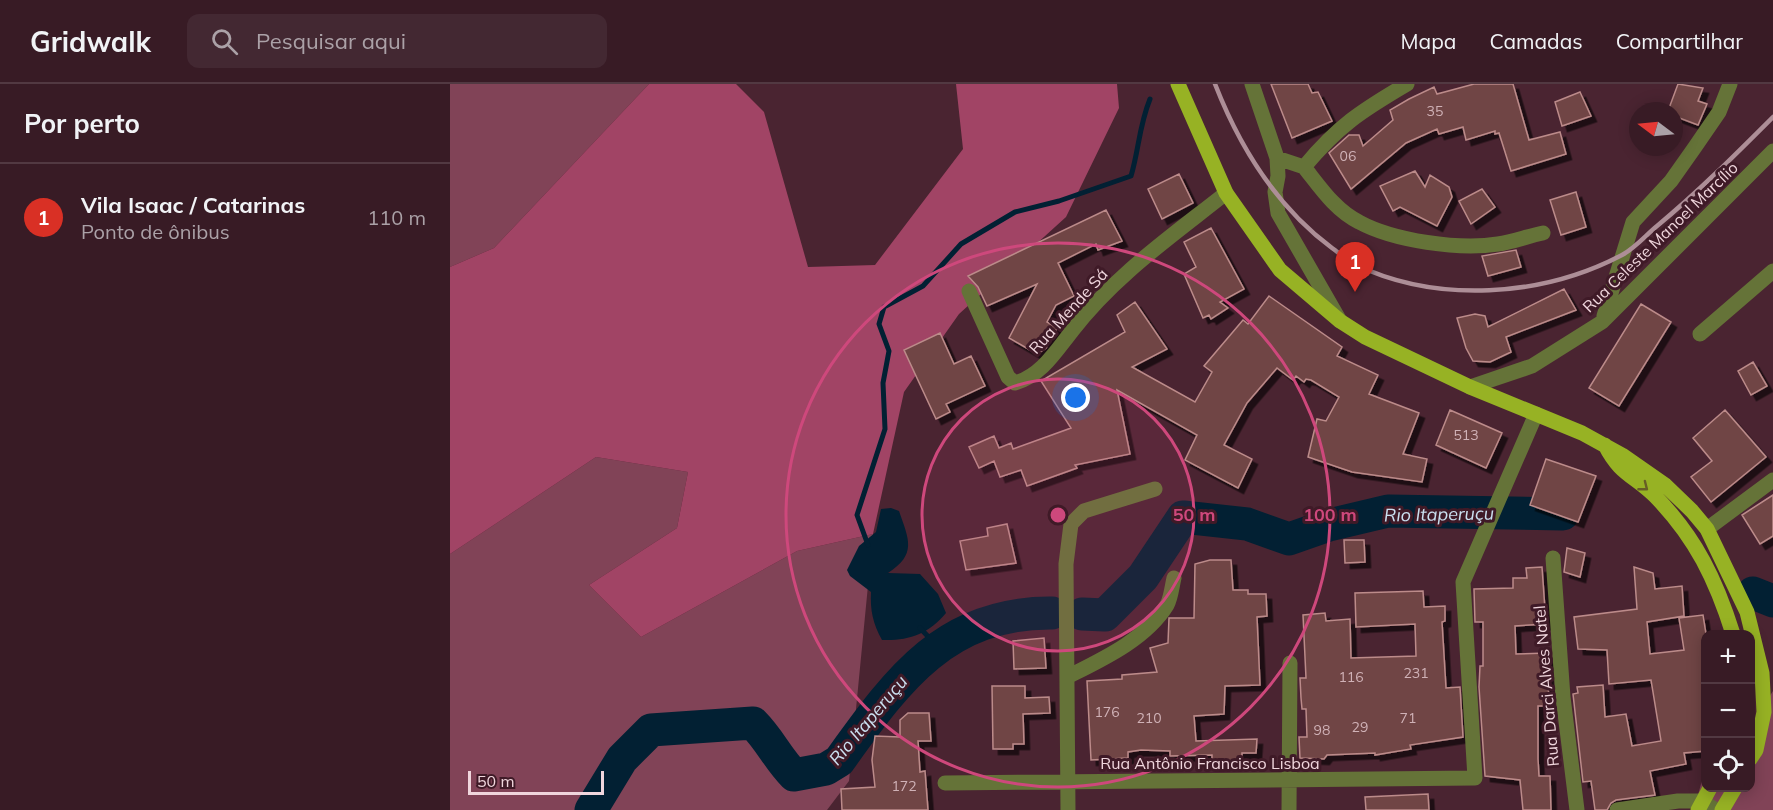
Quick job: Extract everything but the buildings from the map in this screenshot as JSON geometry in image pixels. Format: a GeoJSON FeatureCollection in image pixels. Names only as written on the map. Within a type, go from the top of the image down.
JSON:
{"type":"FeatureCollection","features":[{"type":"Feature","properties":{"kind":"main road"},"geometry":{"type":"LineString","coordinates":[[1178,84],[1226,193],[1280,270],[1340,321],[1365,337],[1470,387],[1605,445],[1665,485],[1707,529],[1747,612],[1762,674],[1764,712],[1755,752]]}},
{"type":"Feature","properties":{"kind":"main road"},"geometry":{"type":"LineString","coordinates":[[1605,445],[1614,464],[1654,495],[1691,537],[1719,588],[1732,630]]}},
{"type":"Feature","properties":{"kind":"main road"},"geometry":{"type":"LineString","coordinates":[[1722,810],[1733,792]]}},
{"type":"Feature","properties":{"kind":"street"},"geometry":{"type":"LineString","coordinates":[[1252,84],[1277,158],[1278,176],[1275,192],[1278,213],[1315,273],[1340,321]]}},
{"type":"Feature","properties":{"kind":"street"},"geometry":{"type":"LineString","coordinates":[[1304,167],[1338,129],[1361,111],[1407,84]]}},
{"type":"Feature","properties":{"kind":"street"},"geometry":{"type":"LineString","coordinates":[[1602,322],[1633,222],[1671,181],[1719,112],[1730,84]]}},
{"type":"Feature","properties":{"kind":"street","name":"Rua Celeste Manoel Marcílio"},"geometry":{"type":"LineString","coordinates":[[1470,387],[1532,366],[1602,322],[1773,151]]}},
{"type":"Feature","properties":{"kind":"street"},"geometry":{"type":"LineString","coordinates":[[1277,158],[1304,167],[1331,201],[1358,222],[1393,235],[1442,244],[1497,244],[1543,232]]}},
{"type":"Feature","properties":{"kind":"street","name":"Rua Mende Sá"},"geometry":{"type":"LineString","coordinates":[[969,291],[1008,377],[1015,383],[1023,381],[1045,366],[1083,316],[1126,273],[1226,193]]}},
{"type":"Feature","properties":{"kind":"street"},"geometry":{"type":"LineString","coordinates":[[1700,334],[1773,271]]}},
{"type":"Feature","properties":{"kind":"street","name":"Rua Antônio Francisco Lisboa"},"geometry":{"type":"LineString","coordinates":[[945,783],[1067,780],[1289,782],[1475,778],[1462,582],[1536,414]]}},
{"type":"Feature","properties":{"kind":"street"},"geometry":{"type":"LineString","coordinates":[[1707,529],[1773,480]]}},
{"type":"Feature","properties":{"kind":"street"},"geometry":{"type":"LineString","coordinates":[[1068,810],[1069,676],[1066,564],[1071,524],[1084,511],[1155,489]]}},
{"type":"Feature","properties":{"kind":"street","name":"Rua Darci Alves Natel"},"geometry":{"type":"LineString","coordinates":[[1553,558],[1563,697],[1577,810]]}},
{"type":"Feature","properties":{"kind":"street"},"geometry":{"type":"LineString","coordinates":[[1069,676],[1110,656],[1147,628],[1168,604],[1174,578]]}},
{"type":"Feature","properties":{"kind":"street"},"geometry":{"type":"LineString","coordinates":[[1289,810],[1290,663]]}},
{"type":"Feature","properties":{"kind":"street"},"geometry":{"type":"LineString","coordinates":[[1617,810],[1703,799],[1716,810]]}},
{"type":"Feature","properties":{"kind":"shaded area"},"geometry":{"type":"Polygon","coordinates":[[[450,84],[649,84],[494,248],[450,267],[450,84]]]}},
{"type":"Feature","properties":{"kind":"shaded area"},"geometry":{"type":"Polygon","coordinates":[[[649,84],[736,84],[764,112],[808,267],[875,265],[963,149],[956,84],[1117,84],[1119,108],[1066,217],[959,314],[904,392],[873,534],[797,551],[641,637],[589,585],[677,528],[688,472],[596,457],[450,554],[450,267],[494,248],[649,84]]]}},
{"type":"Feature","properties":{"kind":"shaded area"},"geometry":{"type":"Polygon","coordinates":[[[596,457],[688,472],[677,528],[589,585],[641,637],[797,551],[873,534],[849,781],[827,810],[450,810],[450,554],[596,457]]]}},
{"type":"Feature","properties":{"kind":"shaded area"},"geometry":{"type":"Polygon","coordinates":[[[1773,593],[1773,610],[1755,594],[1773,593]]]}},
{"type":"Feature","properties":{"kind":"shaded area"},"geometry":{"type":"Polygon","coordinates":[[[1773,691],[1773,810],[1694,810],[1701,784],[1701,792],[1755,792],[1755,719],[1773,691]]]}},
{"type":"Feature","properties":{"kind":"water"},"geometry":{"type":"Polygon","coordinates":[[[891,508],[899,511],[906,530],[908,546],[903,559],[888,573],[920,574],[938,594],[946,613],[932,626],[917,635],[882,640],[873,617],[871,592],[850,576],[847,570],[859,546],[876,532],[881,509],[891,508]]]}},
{"type":"Feature","properties":{"kind":"waterway"},"geometry":{"type":"LineString","coordinates":[[868,545],[857,515],[885,429],[883,383],[889,351],[879,324],[884,307],[923,286],[961,244],[1015,212],[1059,201],[1131,176],[1150,99]]}},
{"type":"Feature","properties":{"kind":"waterway","name":"Rio Itaperuçu"},"geometry":{"type":"LineString","coordinates":[[1082,614],[1105,615],[1143,577],[1183,517],[1247,524],[1289,539],[1329,525],[1388,511],[1563,514]]}},
{"type":"Feature","properties":{"kind":"waterway","name":"Rio Itaperuçu"},"geometry":{"type":"LineString","coordinates":[[1753,593],[1773,601]]}},
{"type":"Feature","properties":{"kind":"waterway","name":"Rio Itaperuçu"},"geometry":{"type":"LineString","coordinates":[[591,810],[622,759],[651,730],[753,723],[794,775],[826,769],[839,761],[881,704],[903,679],[926,657],[952,639],[981,625],[1014,616],[1052,613]]}},
{"type":"Feature","properties":{"kind":"waterway"},"geometry":{"type":"LineString","coordinates":[[920,628],[937,646]]}},
{"type":"Feature","properties":{"kind":"railway"},"geometry":{"type":"LineString","coordinates":[[1215,84],[1236,131],[1262,175],[1277,195],[1312,232],[1354,264],[1386,277],[1454,290],[1524,287],[1558,280],[1622,255],[1687,200],[1773,117]]}},
{"type":"Feature","properties":{"kind":"place","name":"Vila Isaac / Catarinas"},"geometry":{"type":"Point","coordinates":[1355,292]}}]}
